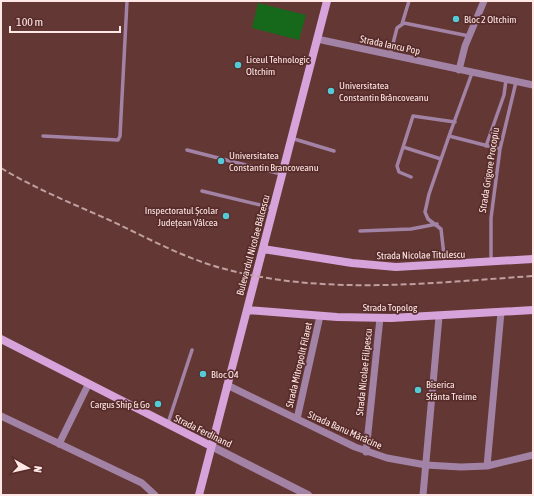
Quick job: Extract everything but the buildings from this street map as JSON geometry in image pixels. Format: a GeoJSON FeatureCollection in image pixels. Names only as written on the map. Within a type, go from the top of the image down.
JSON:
{"type":"FeatureCollection","features":[{"type":"Feature","properties":{"kind":"main road","name":"Bulevardul Nicolae Bălcescu"},"geometry":{"type":"LineString","coordinates":[[199,495],[327,1]]}},
{"type":"Feature","properties":{"kind":"main road","name":"Strada Nicolae Titulescu"},"geometry":{"type":"LineString","coordinates":[[263,249],[374,266],[445,266],[533,259]]}},
{"type":"Feature","properties":{"kind":"main road","name":"Strada Topolog"},"geometry":{"type":"LineString","coordinates":[[247,310],[320,316],[380,318],[439,317],[533,310]]}},
{"type":"Feature","properties":{"kind":"main road","name":"Strada Ferdinand"},"geometry":{"type":"LineString","coordinates":[[1,339],[88,385],[211,446]]}},
{"type":"Feature","properties":{"kind":"street"},"geometry":{"type":"LineString","coordinates":[[484,1],[469,36],[459,70],[533,86]]}},
{"type":"Feature","properties":{"kind":"street","name":"Strada Iancu Pop"},"geometry":{"type":"LineString","coordinates":[[317,40],[459,70]]}},
{"type":"Feature","properties":{"kind":"street"},"geometry":{"type":"LineString","coordinates":[[487,466],[501,312]]}},
{"type":"Feature","properties":{"kind":"street","name":"Strada Mitropolit Filaret"},"geometry":{"type":"LineString","coordinates":[[297,419],[320,316]]}},
{"type":"Feature","properties":{"kind":"street"},"geometry":{"type":"LineString","coordinates":[[423,495],[439,317]]}},
{"type":"Feature","properties":{"kind":"street","name":"Strada Nicolae Filipescu"},"geometry":{"type":"LineString","coordinates":[[366,452],[380,318]]}},
{"type":"Feature","properties":{"kind":"street"},"geometry":{"type":"LineString","coordinates":[[59,444],[88,385]]}},
{"type":"Feature","properties":{"kind":"street","name":"Strada Banu Mărăcine"},"geometry":{"type":"LineString","coordinates":[[227,385],[366,452],[398,461],[426,465],[461,467],[487,466],[533,455]]}},
{"type":"Feature","properties":{"kind":"street"},"geometry":{"type":"LineString","coordinates":[[1,416],[142,483],[155,495]]}},
{"type":"Feature","properties":{"kind":"street","name":"Strada Ferdinand"},"geometry":{"type":"LineString","coordinates":[[211,446],[308,495]]}},
{"type":"Feature","properties":{"kind":"lane"},"geometry":{"type":"LineString","coordinates":[[42,136],[118,140],[120,136],[127,1]]}},
{"type":"Feature","properties":{"kind":"lane"},"geometry":{"type":"LineString","coordinates":[[402,24],[409,1]]}},
{"type":"Feature","properties":{"kind":"lane"},"geometry":{"type":"LineString","coordinates":[[390,55],[397,28],[402,24],[409,23],[469,36]]}},
{"type":"Feature","properties":{"kind":"lane"},"geometry":{"type":"LineString","coordinates":[[445,266],[443,237],[437,224],[428,219],[425,212],[449,136],[472,73]]}},
{"type":"Feature","properties":{"kind":"lane"},"geometry":{"type":"LineString","coordinates":[[486,146],[504,96],[506,80]]}},
{"type":"Feature","properties":{"kind":"lane","name":"Strada Grigore Procopiu"},"geometry":{"type":"LineString","coordinates":[[492,262],[491,218],[500,149],[516,82]]}},
{"type":"Feature","properties":{"kind":"lane"},"geometry":{"type":"LineString","coordinates":[[411,177],[397,169],[413,116],[454,122]]}},
{"type":"Feature","properties":{"kind":"lane"},"geometry":{"type":"LineString","coordinates":[[449,136],[500,149]]}},
{"type":"Feature","properties":{"kind":"lane"},"geometry":{"type":"LineString","coordinates":[[291,138],[334,151]]}},
{"type":"Feature","properties":{"kind":"lane"},"geometry":{"type":"LineString","coordinates":[[403,147],[441,160]]}},
{"type":"Feature","properties":{"kind":"lane"},"geometry":{"type":"LineString","coordinates":[[187,150],[282,174]]}},
{"type":"Feature","properties":{"kind":"lane"},"geometry":{"type":"LineString","coordinates":[[202,191],[273,208]]}},
{"type":"Feature","properties":{"kind":"lane"},"geometry":{"type":"LineString","coordinates":[[360,231],[411,229],[437,224]]}},
{"type":"Feature","properties":{"kind":"lane"},"geometry":{"type":"LineString","coordinates":[[168,425],[192,350]]}},
{"type":"Feature","properties":{"kind":"green space"},"geometry":{"type":"Polygon","coordinates":[[[258,3],[306,15],[299,40],[252,28],[258,3]]]}},
{"type":"Feature","properties":{"kind":"railway"},"geometry":{"type":"LineString","coordinates":[[1,168],[40,189],[177,252],[221,268],[259,277],[337,285],[376,285],[455,282],[533,276]]}},
{"type":"Feature","properties":{"kind":"place","name":"Bloc 2 Oltchim"},"geometry":{"type":"Point","coordinates":[456,19]}},
{"type":"Feature","properties":{"kind":"place","name":"Liceul Tehnologic Oltchim"},"geometry":{"type":"Point","coordinates":[238,65]}},
{"type":"Feature","properties":{"kind":"place","name":"Universitatea Constantin Brâncoveanu"},"geometry":{"type":"Point","coordinates":[331,91]}},
{"type":"Feature","properties":{"kind":"place","name":"Universitatea Constantin Brancoveanu"},"geometry":{"type":"Point","coordinates":[221,161]}},
{"type":"Feature","properties":{"kind":"place","name":"Inspectoratul Școlar Județean Vâlcea"},"geometry":{"type":"Point","coordinates":[226,216]}},
{"type":"Feature","properties":{"kind":"place","name":"Bloc O4"},"geometry":{"type":"Point","coordinates":[203,374]}},
{"type":"Feature","properties":{"kind":"place","name":"Biserica Sfânta Treime"},"geometry":{"type":"Point","coordinates":[418,390]}},
{"type":"Feature","properties":{"kind":"place","name":"Cargus Ship & Go"},"geometry":{"type":"Point","coordinates":[158,404]}}]}
